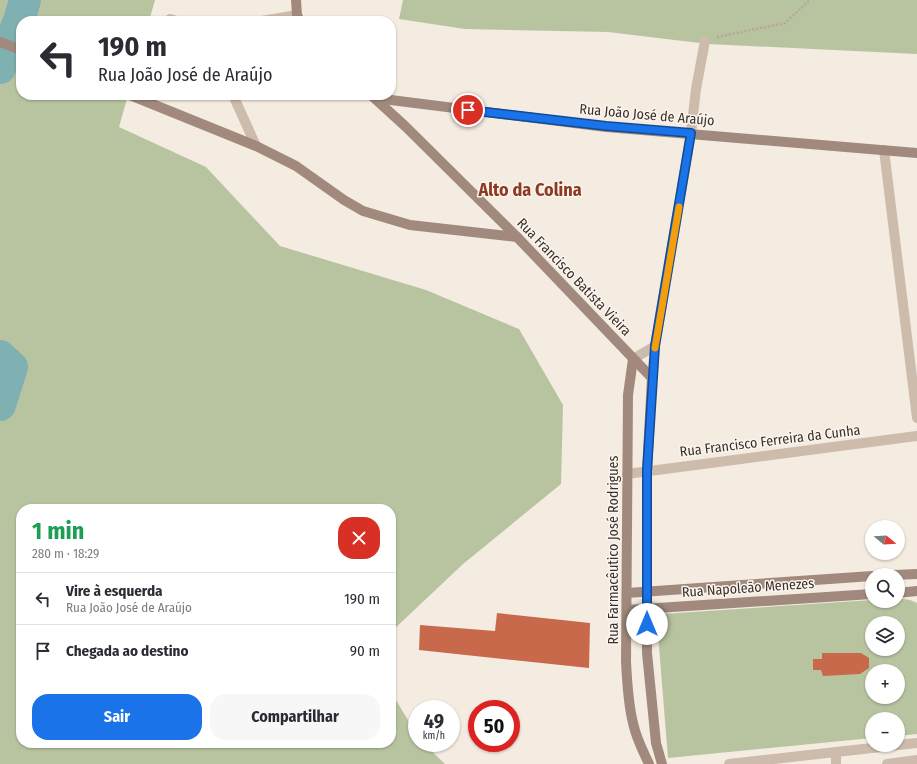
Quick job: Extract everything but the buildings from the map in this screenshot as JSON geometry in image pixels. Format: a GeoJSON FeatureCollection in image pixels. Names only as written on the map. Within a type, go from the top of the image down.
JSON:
{"type":"FeatureCollection","features":[{"type":"Feature","properties":{"kind":"main road"},"geometry":{"type":"LineString","coordinates":[[296,0],[299,16]]}},
{"type":"Feature","properties":{"kind":"main road"},"geometry":{"type":"LineString","coordinates":[[0,42],[16,49]]}},
{"type":"Feature","properties":{"kind":"main road"},"geometry":{"type":"LineString","coordinates":[[151,100],[256,146],[296,166],[344,200],[363,210],[410,225],[517,237]]}},
{"type":"Feature","properties":{"kind":"main road","name":"Rua Francisco Batista Vieira"},"geometry":{"type":"LineString","coordinates":[[376,100],[517,237],[652,378]]}},
{"type":"Feature","properties":{"kind":"main road","name":"Rua João José de Araújo"},"geometry":{"type":"LineString","coordinates":[[396,100],[606,126],[917,153]]}},
{"type":"Feature","properties":{"kind":"main road","name":"Rua Farmacêutico José Rodrigues"},"geometry":{"type":"LineString","coordinates":[[633,359],[628,395],[626,661],[627,685],[633,723],[638,741],[649,764]]}},
{"type":"Feature","properties":{"kind":"main road"},"geometry":{"type":"LineString","coordinates":[[652,378],[647,471],[647,653],[656,743],[662,764]]}},
{"type":"Feature","properties":{"kind":"main road"},"geometry":{"type":"LineString","coordinates":[[905,575],[917,574]]}},
{"type":"Feature","properties":{"kind":"main road","name":"Rua Napoleão Menezes"},"geometry":{"type":"LineString","coordinates":[[627,593],[865,576]]}},
{"type":"Feature","properties":{"kind":"main road"},"geometry":{"type":"LineString","coordinates":[[795,581],[795,599]]}},
{"type":"Feature","properties":{"kind":"main road"},"geometry":{"type":"LineString","coordinates":[[905,592],[917,591]]}},
{"type":"Feature","properties":{"kind":"main road","name":"Rua Napoleão Menezes"},"geometry":{"type":"LineString","coordinates":[[627,610],[865,594]]}},
{"type":"Feature","properties":{"kind":"street"},"geometry":{"type":"LineString","coordinates":[[652,378],[655,346],[705,41]]}},
{"type":"Feature","properties":{"kind":"street"},"geometry":{"type":"LineString","coordinates":[[234,100],[256,146]]}},
{"type":"Feature","properties":{"kind":"street"},"geometry":{"type":"LineString","coordinates":[[884,150],[917,418]]}},
{"type":"Feature","properties":{"kind":"street"},"geometry":{"type":"LineString","coordinates":[[633,359],[655,346]]}},
{"type":"Feature","properties":{"kind":"street","name":"Rua Francisco Ferreira da Cunha"},"geometry":{"type":"LineString","coordinates":[[627,474],[917,436]]}},
{"type":"Feature","properties":{"kind":"street"},"geometry":{"type":"LineString","coordinates":[[729,764],[917,743]]}},
{"type":"Feature","properties":{"kind":"street"},"geometry":{"type":"LineString","coordinates":[[836,752],[836,764]]}},
{"type":"Feature","properties":{"kind":"street"},"geometry":{"type":"LineString","coordinates":[[886,764],[917,760]]}},
{"type":"Feature","properties":{"kind":"path"},"geometry":{"type":"LineString","coordinates":[[705,41],[709,38],[736,34],[785,23],[810,0]]}},
{"type":"Feature","properties":{"kind":"green space"},"geometry":{"type":"Polygon","coordinates":[[[0,0],[155,0],[150,16],[16,16],[16,100],[127,100],[119,127],[206,167],[280,246],[426,290],[519,329],[563,405],[561,484],[463,564],[396,627],[396,504],[16,504],[16,748],[396,748],[396,700],[408,720],[408,752],[432,752],[445,764],[0,764],[0,0]]]}},
{"type":"Feature","properties":{"kind":"green space"},"geometry":{"type":"Polygon","coordinates":[[[403,0],[917,0],[917,54],[708,44],[608,32],[465,29],[399,19],[403,0]]]}},
{"type":"Feature","properties":{"kind":"green space"},"geometry":{"type":"Polygon","coordinates":[[[905,599],[917,603],[917,734],[905,735],[905,712],[865,712],[865,739],[668,758],[657,622],[662,614],[865,600],[865,608],[905,608],[905,599]]]}},
{"type":"Feature","properties":{"kind":"waterway"},"geometry":{"type":"LineString","coordinates":[[21,16],[25,0]]}},
{"type":"Feature","properties":{"kind":"waterway"},"geometry":{"type":"LineString","coordinates":[[0,68],[16,28]]}},
{"type":"Feature","properties":{"kind":"waterway"},"geometry":{"type":"LineString","coordinates":[[0,356],[12,367],[0,405]]}},
{"type":"Feature","properties":{"kind":"slow traffic"},"geometry":{"type":"LineString","coordinates":[[655,348],[679,207]]}},
{"type":"Feature","properties":{"kind":"district","name":"Alto da Colina"},"geometry":{"type":"Point","coordinates":[530,190]}},
{"type":"Feature","properties":{"kind":"route"},"geometry":{"type":"LineString","coordinates":[[468,110],[606,126],[691,133],[655,346],[652,378],[647,471],[647,624]]}}]}
